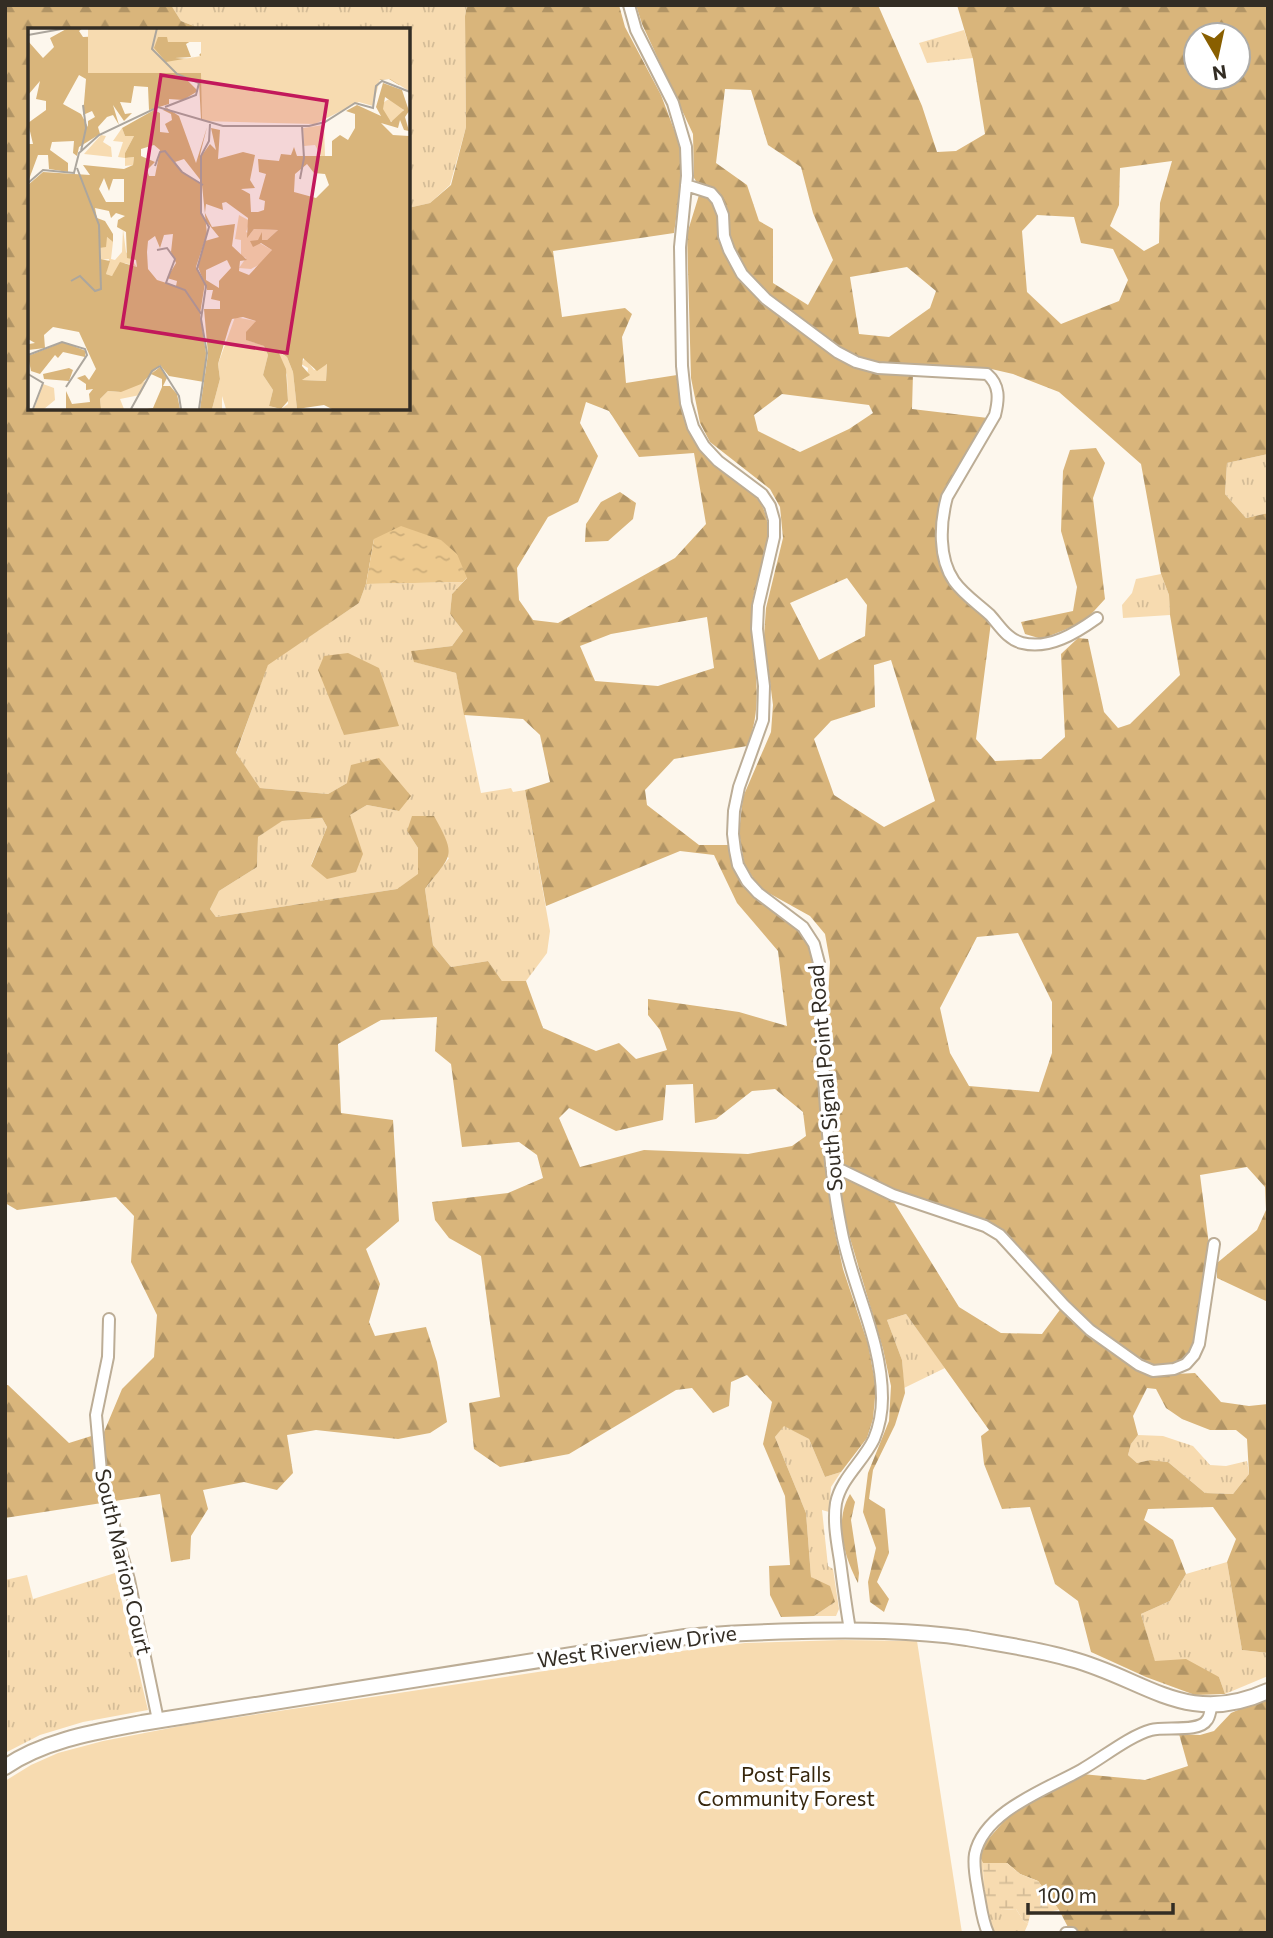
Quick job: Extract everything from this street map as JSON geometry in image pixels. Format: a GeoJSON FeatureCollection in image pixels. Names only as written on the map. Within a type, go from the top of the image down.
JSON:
{"type":"FeatureCollection","features":[{"type":"Feature","properties":{"kind":"street","name":"South Signal Point Road"},"geometry":{"type":"LineString","coordinates":[[628,5],[636,30],[673,103],[686,147],[686,185],[680,247],[682,366],[686,403],[693,427],[704,446],[718,461],[762,494],[770,506],[774,520],[774,537],[758,606],[757,629],[764,685],[763,720],[738,786],[733,834],[738,865],[747,881],[758,893],[803,927],[814,944],[819,963],[831,1165],[841,1232],[876,1347],[881,1378],[880,1421],[874,1439],[844,1482],[836,1502],[835,1527],[849,1630]]}},
{"type":"Feature","properties":{"kind":"street"},"geometry":{"type":"LineString","coordinates":[[686,185],[711,193],[717,200],[723,215],[727,243],[742,274],[765,299],[837,352],[856,362],[878,368],[987,374],[993,379],[998,400],[995,415],[947,497],[943,512],[942,533],[948,572],[956,584],[992,617],[1008,637],[1021,643],[1051,643],[1097,618]]}},
{"type":"Feature","properties":{"kind":"street"},"geometry":{"type":"LineString","coordinates":[[831,1165],[892,1195],[985,1226],[1000,1235],[1090,1330],[1139,1365],[1153,1371],[1174,1369],[1186,1364],[1194,1355],[1199,1344],[1214,1244]]}},
{"type":"Feature","properties":{"kind":"street","name":"South Marion Court"},"geometry":{"type":"LineString","coordinates":[[109,1319],[108,1357],[96,1415],[102,1483],[129,1580],[158,1720]]}},
{"type":"Feature","properties":{"kind":"street","name":"West Riverview Drive"},"geometry":{"type":"LineString","coordinates":[[5,1768],[41,1748],[71,1738],[158,1720],[685,1637],[751,1632],[910,1631],[967,1639],[1071,1659],[1108,1671],[1171,1699],[1193,1704],[1235,1702],[1268,1690]]}},
{"type":"Feature","properties":{"kind":"street"},"geometry":{"type":"LineString","coordinates":[[988,1933],[983,1923],[975,1856],[988,1829],[1011,1808],[1101,1759],[1137,1735],[1152,1730],[1202,1725],[1208,1720],[1212,1705]]}},
{"type":"Feature","properties":{"kind":"street"},"geometry":{"type":"LineString","coordinates":[[1066,1933],[1072,1933]]}},
{"type":"Feature","properties":{"kind":"green space"},"geometry":{"type":"Polygon","coordinates":[[[5,5],[171,5],[181,21],[199,28],[28,28],[28,410],[410,410],[410,208],[430,203],[451,185],[466,127],[467,5],[619,5],[625,27],[661,95],[681,148],[682,177],[674,233],[553,251],[562,317],[625,308],[632,314],[622,337],[626,383],[677,375],[684,407],[710,456],[718,467],[756,497],[767,521],[767,545],[751,609],[757,697],[747,746],[674,759],[645,790],[647,805],[699,845],[728,845],[739,879],[760,902],[798,930],[810,950],[814,964],[825,1162],[834,1228],[843,1269],[868,1344],[876,1387],[873,1419],[867,1438],[841,1472],[825,1477],[809,1439],[784,1426],[775,1437],[806,1513],[811,1577],[830,1586],[835,1602],[814,1616],[781,1617],[770,1595],[769,1566],[790,1565],[785,1496],[763,1444],[772,1402],[747,1375],[731,1382],[729,1406],[713,1413],[692,1388],[676,1390],[569,1454],[500,1467],[474,1449],[469,1403],[500,1397],[481,1256],[449,1238],[435,1220],[432,1202],[508,1193],[543,1178],[537,1155],[519,1142],[462,1147],[451,1064],[435,1051],[437,1017],[381,1020],[338,1044],[341,1113],[393,1120],[399,1221],[366,1249],[380,1284],[369,1322],[375,1336],[426,1327],[437,1362],[447,1422],[430,1433],[398,1439],[316,1430],[287,1435],[293,1473],[277,1490],[244,1482],[203,1490],[208,1509],[191,1536],[190,1559],[171,1562],[160,1494],[5,1518],[5,1385],[69,1443],[104,1432],[122,1389],[154,1357],[157,1315],[131,1262],[134,1216],[116,1197],[17,1210],[5,1203],[5,5]],[[586,402],[580,423],[598,456],[578,502],[548,517],[517,568],[519,600],[533,620],[558,623],[675,558],[706,524],[694,453],[639,457],[609,411],[586,402]],[[374,539],[366,584],[359,603],[268,665],[236,753],[260,788],[328,794],[347,783],[351,765],[379,758],[411,796],[399,811],[367,805],[350,815],[363,854],[356,872],[327,879],[311,866],[327,827],[322,818],[282,821],[258,837],[257,867],[219,891],[210,909],[216,917],[397,889],[418,874],[418,848],[407,831],[412,816],[434,816],[446,840],[448,855],[425,889],[433,945],[451,967],[488,961],[502,981],[526,981],[543,1028],[596,1051],[619,1043],[636,1059],[667,1050],[660,1030],[648,1015],[648,999],[739,1012],[787,1026],[778,951],[737,903],[714,855],[680,851],[546,906],[525,790],[550,782],[540,735],[523,719],[464,715],[456,673],[414,662],[411,651],[452,646],[463,631],[450,614],[452,594],[467,578],[374,539]],[[707,617],[611,634],[580,646],[595,681],[658,686],[714,668],[707,617]],[[693,1084],[666,1085],[663,1120],[616,1131],[569,1108],[559,1118],[580,1167],[644,1150],[748,1154],[792,1146],[806,1136],[803,1112],[775,1089],[752,1091],[716,1119],[695,1123],[693,1084]]]}},
{"type":"Feature","properties":{"kind":"green space"},"geometry":{"type":"Polygon","coordinates":[[[171,5],[467,5],[466,127],[450,185],[430,203],[410,208],[410,28],[199,28],[181,21],[171,5]]]}},
{"type":"Feature","properties":{"kind":"green space"},"geometry":{"type":"Polygon","coordinates":[[[636,5],[878,5],[922,106],[937,152],[956,151],[985,134],[973,59],[957,5],[1268,5],[1268,454],[1227,463],[1225,494],[1246,518],[1268,513],[1268,1302],[1217,1278],[1217,1263],[1257,1230],[1266,1210],[1265,1187],[1247,1167],[1200,1175],[1209,1245],[1196,1344],[1182,1361],[1171,1366],[1153,1367],[1140,1362],[1091,1324],[1065,1302],[1004,1232],[987,1220],[893,1189],[837,1161],[827,1020],[830,962],[825,934],[810,916],[765,891],[755,881],[744,863],[739,832],[743,797],[771,732],[773,705],[764,636],[766,608],[783,538],[780,507],[770,489],[710,442],[700,423],[691,378],[687,234],[699,195],[706,195],[714,202],[739,276],[834,355],[913,373],[912,409],[988,418],[946,489],[939,540],[943,573],[949,585],[991,622],[976,739],[995,761],[1041,759],[1065,737],[1061,654],[1078,638],[1088,639],[1104,712],[1118,728],[1130,724],[1180,675],[1169,595],[1161,574],[1141,464],[1059,392],[1013,374],[987,368],[879,364],[857,358],[837,348],[767,296],[746,272],[732,250],[723,199],[712,189],[698,184],[694,178],[693,134],[642,24],[636,5]],[[725,89],[716,163],[747,185],[759,221],[773,229],[773,283],[808,305],[833,260],[813,213],[801,167],[768,145],[751,90],[725,89]],[[1172,161],[1120,168],[1119,205],[1110,226],[1144,251],[1159,243],[1160,203],[1172,161]],[[1037,215],[1022,231],[1027,292],[1061,324],[1119,301],[1128,280],[1113,249],[1081,243],[1074,217],[1037,215]],[[907,267],[850,277],[859,334],[889,337],[930,308],[936,291],[907,267]],[[782,394],[754,415],[758,431],[800,452],[849,429],[873,413],[869,405],[782,394]],[[847,578],[790,603],[819,660],[865,636],[867,605],[847,578]],[[891,660],[874,665],[875,707],[831,721],[814,739],[834,795],[884,827],[935,801],[891,660]],[[1018,933],[977,937],[940,1008],[950,1053],[969,1086],[1039,1092],[1052,1053],[1052,1002],[1018,933]]]}},
{"type":"Feature","properties":{"kind":"green space"},"geometry":{"type":"Polygon","coordinates":[[[964,30],[973,58],[927,63],[919,43],[964,30]]]}},
{"type":"Feature","properties":{"kind":"green space"},"geometry":{"type":"Polygon","coordinates":[[[1096,448],[1105,463],[1093,498],[1105,599],[1084,622],[1042,639],[1025,634],[1021,622],[1073,611],[1077,587],[1061,531],[1063,471],[1070,450],[1096,448]]]}},
{"type":"Feature","properties":{"kind":"green space"},"geometry":{"type":"Polygon","coordinates":[[[1268,454],[1268,513],[1246,518],[1225,494],[1227,463],[1268,454]]]}},
{"type":"Feature","properties":{"kind":"green space"},"geometry":{"type":"Polygon","coordinates":[[[620,492],[636,503],[633,519],[608,541],[585,542],[586,524],[601,502],[620,492]]]}},
{"type":"Feature","properties":{"kind":"green space"},"geometry":{"type":"Polygon","coordinates":[[[1161,574],[1169,595],[1170,615],[1123,618],[1122,605],[1132,593],[1136,579],[1161,574]]]}},
{"type":"Feature","properties":{"kind":"green space"},"geometry":{"type":"Polygon","coordinates":[[[463,582],[452,594],[450,614],[463,631],[452,646],[412,651],[415,662],[456,673],[481,793],[511,788],[513,792],[525,790],[550,931],[547,953],[526,981],[502,981],[488,961],[451,967],[433,945],[425,889],[449,858],[407,831],[418,848],[418,875],[397,889],[216,917],[210,909],[219,891],[257,867],[258,837],[281,821],[322,818],[327,827],[311,865],[350,815],[367,805],[399,811],[347,783],[328,794],[260,788],[236,754],[268,664],[359,603],[366,584],[463,582]]]}},
{"type":"Feature","properties":{"kind":"green space"},"geometry":{"type":"Polygon","coordinates":[[[348,653],[379,668],[399,726],[344,735],[318,670],[324,656],[348,653]]]}},
{"type":"Feature","properties":{"kind":"green space"},"geometry":{"type":"Polygon","coordinates":[[[846,1178],[892,1199],[959,1307],[1001,1333],[1042,1334],[1062,1307],[1154,1375],[1195,1373],[1221,1402],[1249,1406],[1268,1404],[1268,1653],[1242,1650],[1227,1562],[1236,1539],[1213,1507],[1148,1509],[1144,1520],[1173,1540],[1186,1574],[1170,1601],[1141,1614],[1155,1661],[1186,1659],[1219,1677],[1225,1694],[1195,1695],[1091,1652],[1078,1601],[1055,1584],[1030,1507],[1002,1509],[984,1464],[981,1436],[989,1430],[906,1314],[887,1320],[902,1360],[905,1393],[895,1425],[873,1470],[869,1499],[885,1509],[889,1553],[877,1582],[889,1599],[884,1612],[870,1602],[868,1582],[876,1548],[863,1512],[868,1473],[889,1421],[891,1386],[883,1349],[847,1228],[839,1182],[846,1178]],[[1147,1388],[1133,1416],[1138,1435],[1131,1444],[1128,1455],[1137,1463],[1150,1460],[1168,1462],[1205,1493],[1233,1494],[1249,1474],[1247,1439],[1236,1430],[1210,1430],[1182,1419],[1166,1408],[1156,1389],[1147,1388]]]}},
{"type":"Feature","properties":{"kind":"green space"},"geometry":{"type":"Polygon","coordinates":[[[906,1314],[945,1368],[904,1388],[902,1360],[887,1320],[906,1314]]]}},
{"type":"Feature","properties":{"kind":"green space"},"geometry":{"type":"Polygon","coordinates":[[[784,1425],[809,1439],[825,1477],[841,1472],[831,1487],[829,1512],[822,1510],[828,1566],[833,1569],[839,1609],[836,1616],[814,1616],[835,1602],[811,1577],[806,1513],[775,1437],[784,1425]]]}},
{"type":"Feature","properties":{"kind":"green space"},"geometry":{"type":"Polygon","coordinates":[[[1138,1435],[1163,1436],[1193,1446],[1210,1465],[1226,1466],[1247,1461],[1249,1474],[1233,1494],[1205,1493],[1168,1462],[1150,1460],[1137,1463],[1128,1455],[1131,1444],[1138,1435]]]}},
{"type":"Feature","properties":{"kind":"green space"},"geometry":{"type":"Polygon","coordinates":[[[850,1494],[855,1502],[851,1520],[858,1583],[843,1539],[843,1516],[850,1494]]]}},
{"type":"Feature","properties":{"kind":"green space"},"geometry":{"type":"Polygon","coordinates":[[[1227,1562],[1242,1650],[1268,1653],[1268,1676],[1225,1694],[1219,1677],[1155,1662],[1141,1614],[1170,1601],[1186,1574],[1227,1562]]]}},
{"type":"Feature","properties":{"kind":"green space"},"geometry":{"type":"Polygon","coordinates":[[[115,1573],[148,1710],[83,1722],[40,1735],[5,1753],[5,1580],[27,1575],[33,1599],[115,1573]]]}},
{"type":"Feature","properties":{"kind":"green space","name":"Post Falls Community Forest"},"geometry":{"type":"Polygon","coordinates":[[[917,1641],[962,1933],[5,1933],[5,1781],[58,1753],[103,1741],[186,1725],[657,1654],[745,1643],[917,1641]]]}},
{"type":"Feature","properties":{"kind":"green space"},"geometry":{"type":"Polygon","coordinates":[[[1268,1697],[1268,1933],[1083,1933],[1069,1929],[1038,1881],[1020,1874],[1007,1863],[983,1863],[980,1857],[983,1845],[1005,1820],[1030,1801],[1082,1774],[1145,1780],[1188,1766],[1179,1734],[1200,1735],[1214,1731],[1231,1713],[1268,1697]]]}},
{"type":"Feature","properties":{"kind":"green space"},"geometry":{"type":"Polygon","coordinates":[[[980,1857],[983,1863],[984,1891],[1002,1910],[1016,1909],[1028,1924],[1024,1933],[992,1933],[982,1896],[980,1857]]]}},
{"type":"Feature","properties":{"kind":"green space"},"geometry":{"type":"Polygon","coordinates":[[[983,1863],[1007,1863],[1020,1874],[1038,1881],[1059,1910],[1030,1915],[1028,1924],[1016,1909],[1002,1910],[989,1903],[984,1891],[983,1863]]]}},
{"type":"Feature","properties":{"kind":"water"},"geometry":{"type":"Polygon","coordinates":[[[401,526],[441,540],[457,554],[467,578],[463,582],[366,584],[374,539],[401,526]]]}}]}
